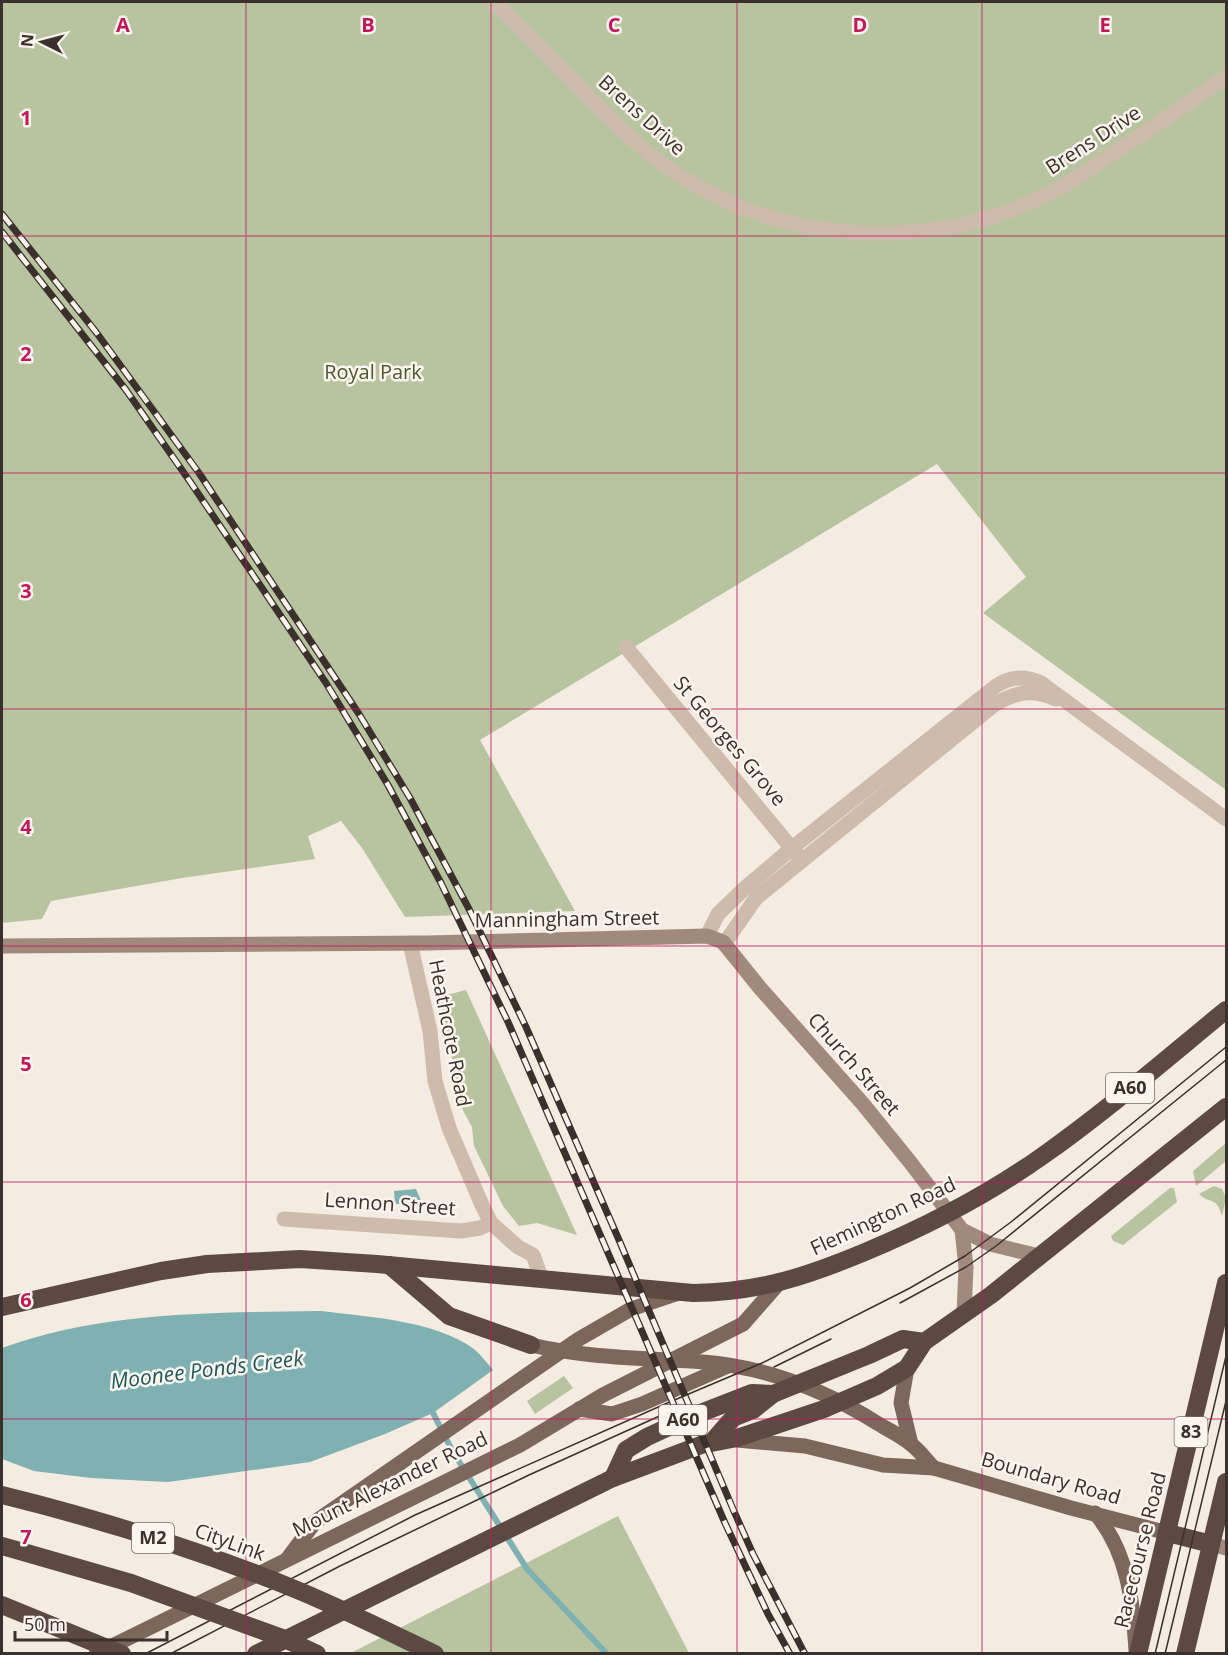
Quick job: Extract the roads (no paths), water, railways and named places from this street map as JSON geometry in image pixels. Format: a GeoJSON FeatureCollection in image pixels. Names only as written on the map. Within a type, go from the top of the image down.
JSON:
{"type":"FeatureCollection","features":[{"type":"Feature","properties":{"kind":"highway","name":"Flemington Road"},"geometry":{"type":"LineString","coordinates":[[2,1307],[147,1273],[207,1264],[300,1259],[682,1292],[725,1291],[779,1283],[817,1271],[882,1245],[982,1194],[1072,1135],[1227,1010]]}},
{"type":"Feature","properties":{"kind":"highway","name":"A60"},"geometry":{"type":"LineString","coordinates":[[256,1653],[613,1478],[712,1442],[731,1439],[842,1402],[878,1386],[907,1368],[924,1342],[1039,1256],[1227,1107]]}},
{"type":"Feature","properties":{"kind":"highway"},"geometry":{"type":"LineString","coordinates":[[389,1265],[449,1316],[531,1345]]}},
{"type":"Feature","properties":{"kind":"highway","name":"Racecourse Road"},"geometry":{"type":"LineString","coordinates":[[1137,1653],[1227,1283]]}},
{"type":"Feature","properties":{"kind":"highway","name":"A60"},"geometry":{"type":"LineString","coordinates":[[712,1442],[733,1418],[753,1410],[772,1394],[903,1339],[924,1342]]}},
{"type":"Feature","properties":{"kind":"highway","name":"A60"},"geometry":{"type":"LineString","coordinates":[[613,1478],[626,1450],[647,1437],[752,1393],[772,1394]]}},
{"type":"Feature","properties":{"kind":"highway"},"geometry":{"type":"LineString","coordinates":[[1185,1653],[1219,1546],[1227,1482]]}},
{"type":"Feature","properties":{"kind":"highway","name":"CityLink"},"geometry":{"type":"LineString","coordinates":[[2,1495],[162,1540],[302,1592],[435,1653]]}},
{"type":"Feature","properties":{"kind":"highway","name":"Boundary Road"},"geometry":{"type":"LineString","coordinates":[[1168,1533],[1219,1546]]}},
{"type":"Feature","properties":{"kind":"highway","name":"M2"},"geometry":{"type":"LineString","coordinates":[[2,1546],[131,1583],[285,1639],[317,1653]]}},
{"type":"Feature","properties":{"kind":"highway"},"geometry":{"type":"LineString","coordinates":[[2,1605],[84,1637],[108,1651]]}},
{"type":"Feature","properties":{"kind":"main road"},"geometry":{"type":"LineString","coordinates":[[579,1409],[628,1381],[743,1324],[779,1283]]}},
{"type":"Feature","properties":{"kind":"main road"},"geometry":{"type":"LineString","coordinates":[[285,1561],[315,1522],[562,1351],[631,1309],[682,1292]]}},
{"type":"Feature","properties":{"kind":"main road"},"geometry":{"type":"LineString","coordinates":[[531,1345],[562,1351],[728,1366],[763,1372],[800,1384],[842,1402],[911,1444],[934,1468]]}},
{"type":"Feature","properties":{"kind":"main road"},"geometry":{"type":"LineString","coordinates":[[579,1409],[612,1414],[642,1404],[728,1366]]}},
{"type":"Feature","properties":{"kind":"main road"},"geometry":{"type":"LineString","coordinates":[[907,1368],[901,1403],[911,1444]]}},
{"type":"Feature","properties":{"kind":"main road","name":"Mount Alexander Road"},"geometry":{"type":"LineString","coordinates":[[108,1651],[285,1561],[408,1502],[511,1449],[579,1409]]}},
{"type":"Feature","properties":{"kind":"main road","name":"Boundary Road"},"geometry":{"type":"LineString","coordinates":[[731,1439],[805,1446],[883,1465],[934,1468],[1168,1533]]}},
{"type":"Feature","properties":{"kind":"main road"},"geometry":{"type":"LineString","coordinates":[[1095,1514],[1111,1534],[1122,1562],[1131,1595],[1137,1653]]}},
{"type":"Feature","properties":{"kind":"street","name":"Brens Drive"},"geometry":{"type":"LineString","coordinates":[[494,2],[612,120],[664,166],[708,192],[735,204],[792,223],[837,232],[913,233],[959,225],[1003,213],[1072,181],[1223,80]]}},
{"type":"Feature","properties":{"kind":"street","name":"St Georges Grove"},"geometry":{"type":"LineString","coordinates":[[626,648],[802,861]]}},
{"type":"Feature","properties":{"kind":"street"},"geometry":{"type":"LineString","coordinates":[[707,936],[718,914],[792,848],[1000,682],[1014,678],[1034,686],[1046,686],[1225,818]]}},
{"type":"Feature","properties":{"kind":"street"},"geometry":{"type":"LineString","coordinates":[[724,944],[756,898],[994,705],[1034,686]]}},
{"type":"Feature","properties":{"kind":"street","name":"Manningham Street"},"geometry":{"type":"LineString","coordinates":[[2,946],[410,943],[707,936]]}},
{"type":"Feature","properties":{"kind":"street","name":"Church Street"},"geometry":{"type":"LineString","coordinates":[[707,936],[724,944],[863,1104],[962,1230]]}},
{"type":"Feature","properties":{"kind":"street","name":"Heathcote Road"},"geometry":{"type":"LineString","coordinates":[[410,943],[430,1031],[434,1072],[449,1128],[491,1223],[518,1247],[533,1255],[542,1280]]}},
{"type":"Feature","properties":{"kind":"street","name":"Lennon Street"},"geometry":{"type":"LineString","coordinates":[[284,1219],[461,1231],[480,1228],[491,1223]]}},
{"type":"Feature","properties":{"kind":"street"},"geometry":{"type":"LineString","coordinates":[[962,1230],[984,1242],[1039,1256]]}},
{"type":"Feature","properties":{"kind":"street"},"geometry":{"type":"LineString","coordinates":[[962,1230],[966,1267],[964,1314]]}},
{"type":"Feature","properties":{"kind":"water"},"geometry":{"type":"Polygon","coordinates":[[[416,1189],[422,1203],[395,1204],[394,1191],[416,1189]]]}},
{"type":"Feature","properties":{"kind":"water"},"geometry":{"type":"Polygon","coordinates":[[[321,1311],[400,1321],[440,1332],[474,1349],[493,1370],[433,1413],[310,1462],[168,1482],[91,1478],[34,1471],[2,1459],[2,1348],[80,1327],[159,1316],[321,1311]]]}},
{"type":"Feature","properties":{"kind":"waterway","name":"Moonee Ponds Creek"},"geometry":{"type":"LineString","coordinates":[[428,1409],[433,1413],[453,1452],[527,1569],[607,1654]]}},
{"type":"Feature","properties":{"kind":"tram line"},"geometry":{"type":"LineString","coordinates":[[145,1654],[415,1515],[762,1363],[910,1288],[965,1256],[1011,1222],[1226,1047]]}},
{"type":"Feature","properties":{"kind":"tram line"},"geometry":{"type":"LineString","coordinates":[[900,1303],[966,1267],[996,1246],[1226,1060]]}},
{"type":"Feature","properties":{"kind":"tram line"},"geometry":{"type":"LineString","coordinates":[[774,1367],[831,1339]]}},
{"type":"Feature","properties":{"kind":"tram line"},"geometry":{"type":"LineString","coordinates":[[1155,1654],[1226,1356]]}},
{"type":"Feature","properties":{"kind":"tram line"},"geometry":{"type":"LineString","coordinates":[[1165,1654],[1226,1401]]}},
{"type":"Feature","properties":{"kind":"tram line"},"geometry":{"type":"LineString","coordinates":[[170,1654],[340,1566],[529,1475],[675,1409]]}},
{"type":"Feature","properties":{"kind":"railway"},"geometry":{"type":"LineString","coordinates":[[2,214],[96,332],[199,473],[359,714],[410,798],[469,909],[526,1027],[753,1554],[805,1654]]}},
{"type":"Feature","properties":{"kind":"railway"},"geometry":{"type":"LineString","coordinates":[[2,232],[126,390],[191,483],[326,683],[388,785],[441,883],[508,1022],[725,1523],[768,1614],[790,1654]]}},
{"type":"Feature","properties":{"kind":"park label","name":"Royal Park"},"geometry":{"type":"Point","coordinates":[373,372]}}]}
